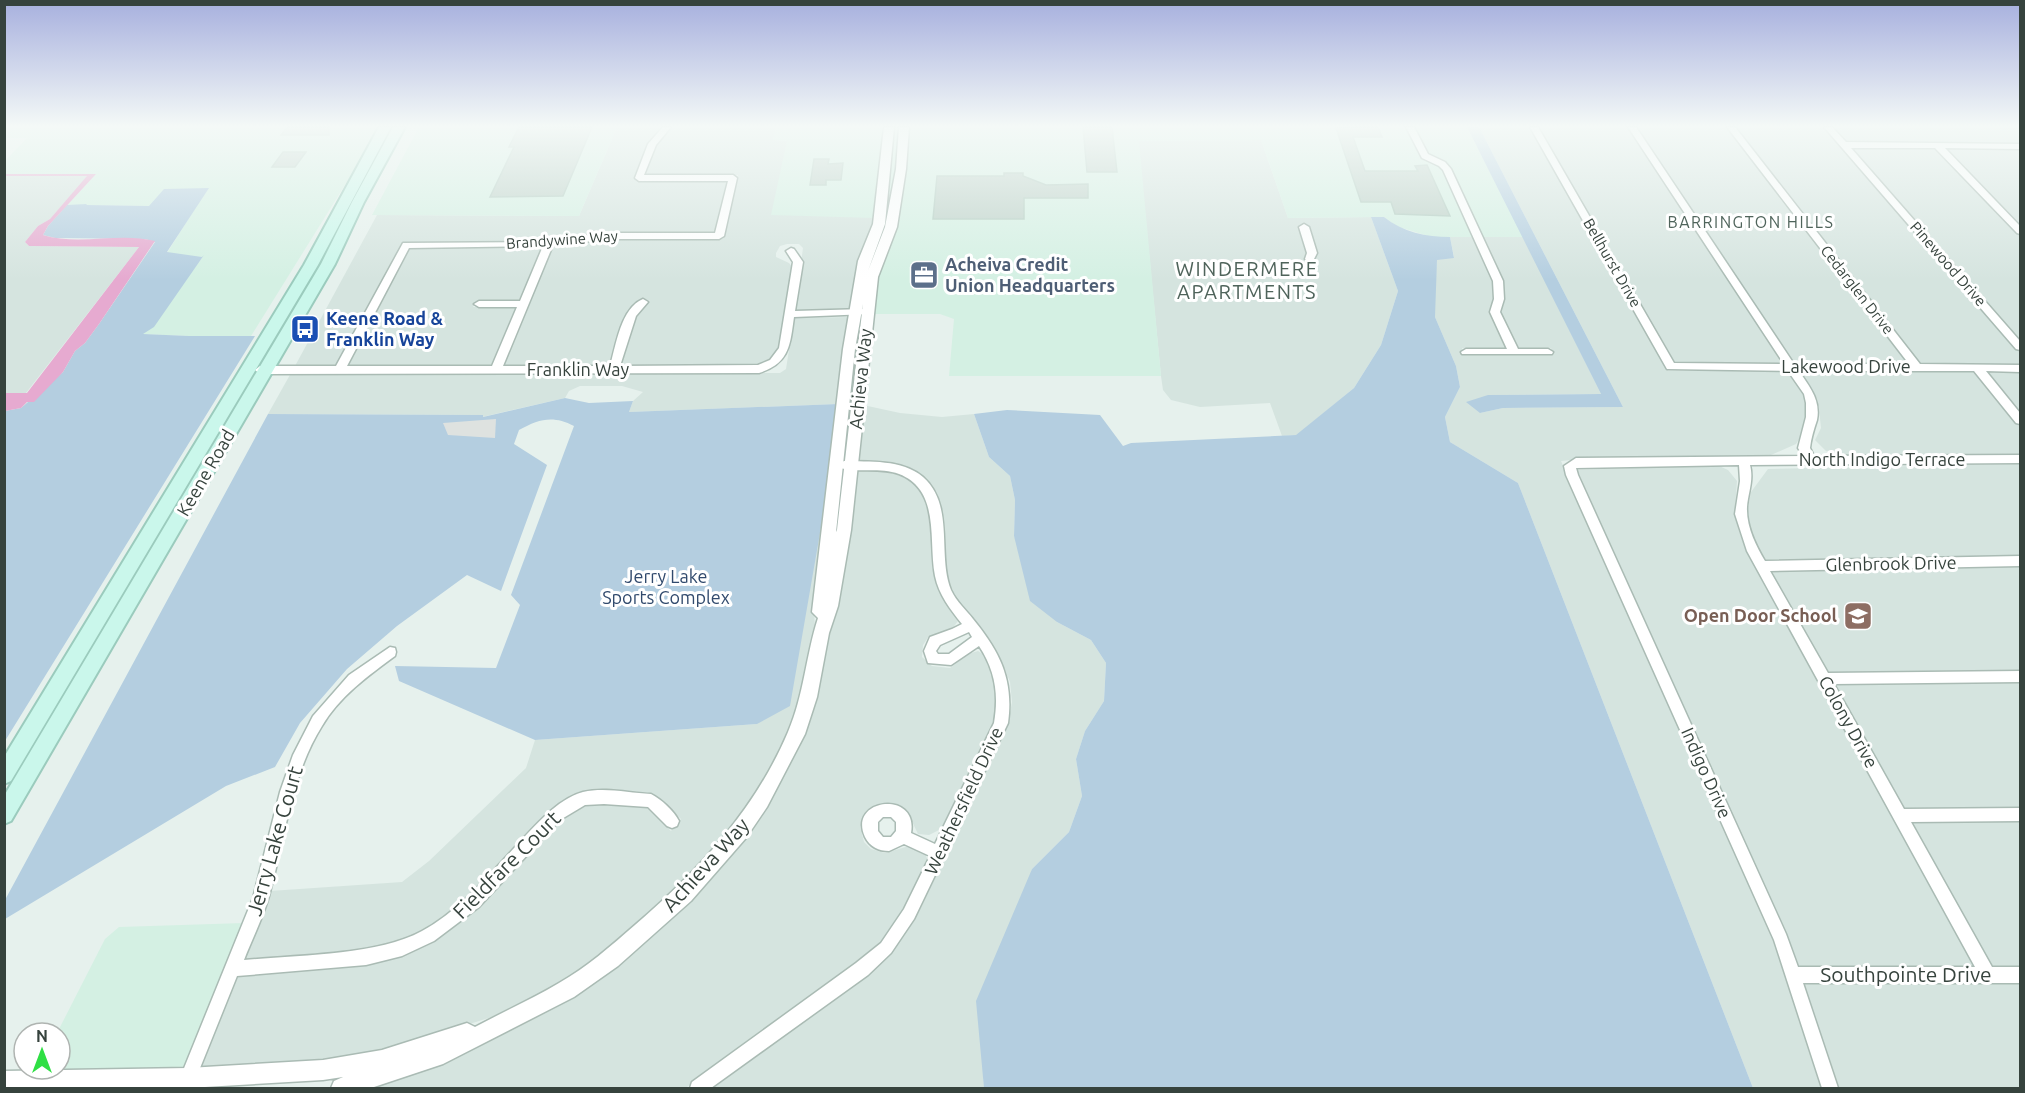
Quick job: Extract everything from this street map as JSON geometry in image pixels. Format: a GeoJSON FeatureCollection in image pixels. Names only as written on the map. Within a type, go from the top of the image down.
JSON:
{"type":"FeatureCollection","features":[{"type":"Feature","properties":{"kind":"main road","name":"Keene Road"},"geometry":{"type":"LineString","coordinates":[[4,775],[249,370],[311,265],[358,178]]}},
{"type":"Feature","properties":{"kind":"main road","name":"Keene Road"},"geometry":{"type":"LineString","coordinates":[[4,815],[179,521],[328,264],[371,178]]}},
{"type":"Feature","properties":{"kind":"street","name":"Brandywine Way"},"geometry":{"type":"LineString","coordinates":[[340,369],[406,245],[549,244],[613,236],[719,236],[734,178]]}},
{"type":"Feature","properties":{"kind":"street","name":"Achieva Way"},"geometry":{"type":"LineString","coordinates":[[821,633],[820,606],[854,313],[864,261],[879,224],[884,178]]}},
{"type":"Feature","properties":{"kind":"street","name":"Achieva Way"},"geometry":{"type":"LineString","coordinates":[[341,1089],[443,1054],[567,990],[611,959],[684,895],[740,832],[777,773],[796,734],[808,697],[821,633],[832,595],[844,530],[872,277],[891,227],[899,178]]}},
{"type":"Feature","properties":{"kind":"street"},"geometry":{"type":"LineString","coordinates":[[1451,178],[1498,281],[1499,299],[1495,312],[1514,352]]}},
{"type":"Feature","properties":{"kind":"street","name":"Bellhurst Drive"},"geometry":{"type":"LineString","coordinates":[[1563,178],[1671,367]]}},
{"type":"Feature","properties":{"kind":"street"},"geometry":{"type":"LineString","coordinates":[[1666,178],[1809,394],[1814,408],[1812,426],[1804,448],[1810,460]]}},
{"type":"Feature","properties":{"kind":"street","name":"Cedarglen Drive"},"geometry":{"type":"LineString","coordinates":[[1770,178],[1917,368]]}},
{"type":"Feature","properties":{"kind":"street","name":"Pinewood Drive"},"geometry":{"type":"LineString","coordinates":[[1873,178],[2020,347]]}},
{"type":"Feature","properties":{"kind":"street"},"geometry":{"type":"LineString","coordinates":[[1969,178],[2020,231]]}},
{"type":"Feature","properties":{"kind":"street"},"geometry":{"type":"LineString","coordinates":[[1304,227],[1312,253],[1310,259]]}},
{"type":"Feature","properties":{"kind":"street"},"geometry":{"type":"LineString","coordinates":[[496,370],[549,244]]}},
{"type":"Feature","properties":{"kind":"street","name":"Franklin Way"},"geometry":{"type":"LineString","coordinates":[[249,370],[759,369],[774,363],[782,354],[798,262],[790,252]]}},
{"type":"Feature","properties":{"kind":"street"},"geometry":{"type":"LineString","coordinates":[[614,369],[631,315],[643,302]]}},
{"type":"Feature","properties":{"kind":"street"},"geometry":{"type":"LineString","coordinates":[[480,304],[523,304]]}},
{"type":"Feature","properties":{"kind":"street"},"geometry":{"type":"LineString","coordinates":[[789,315],[869,312]]}},
{"type":"Feature","properties":{"kind":"street"},"geometry":{"type":"LineString","coordinates":[[1466,352],[1548,351]]}},
{"type":"Feature","properties":{"kind":"street","name":"Lakewood Drive"},"geometry":{"type":"LineString","coordinates":[[1671,367],[2020,368]]}},
{"type":"Feature","properties":{"kind":"street"},"geometry":{"type":"LineString","coordinates":[[1977,368],[2020,420]]}},
{"type":"Feature","properties":{"kind":"street","name":"North Indigo Terrace"},"geometry":{"type":"LineString","coordinates":[[1571,464],[2020,459]]}},
{"type":"Feature","properties":{"kind":"street","name":"Colony Drive"},"geometry":{"type":"LineString","coordinates":[[1743,461],[1748,474],[1741,512],[1745,533],[1761,566],[1988,975]]}},
{"type":"Feature","properties":{"kind":"street","name":"Indigo Drive"},"geometry":{"type":"LineString","coordinates":[[1571,464],[1572,475],[1780,939],[1830,1089]]}},
{"type":"Feature","properties":{"kind":"street","name":"Weathersfield Drive"},"geometry":{"type":"LineString","coordinates":[[698,1089],[862,969],[886,948],[909,914],[940,853],[994,742],[1006,703],[998,667],[981,639],[952,602],[942,579],[935,509],[926,488],[920,481],[899,470],[836,465]]}},
{"type":"Feature","properties":{"kind":"street","name":"Glenbrook Drive"},"geometry":{"type":"LineString","coordinates":[[1761,566],[2020,561]]}},
{"type":"Feature","properties":{"kind":"street"},"geometry":{"type":"LineString","coordinates":[[970,625],[957,633],[935,641],[930,651],[933,659],[951,660],[969,645],[981,639]]}},
{"type":"Feature","properties":{"kind":"street","name":"Jerry Lake Court"},"geometry":{"type":"LineString","coordinates":[[186,1083],[261,898],[287,792],[308,739],[318,720],[354,679],[390,652]]}},
{"type":"Feature","properties":{"kind":"street"},"geometry":{"type":"LineString","coordinates":[[1824,679],[2020,676]]}},
{"type":"Feature","properties":{"kind":"street","name":"Fieldfare Court"},"geometry":{"type":"LineString","coordinates":[[232,969],[366,957],[423,940],[470,906],[555,815],[583,799],[604,797],[651,801],[672,821]]}},
{"type":"Feature","properties":{"kind":"street"},"geometry":{"type":"LineString","coordinates":[[1901,816],[2020,814]]}},
{"type":"Feature","properties":{"kind":"street"},"geometry":{"type":"LineString","coordinates":[[902,836],[940,853]]}},
{"type":"Feature","properties":{"kind":"street","name":"Southpointe Drive"},"geometry":{"type":"LineString","coordinates":[[1792,975],[2020,975]]}},
{"type":"Feature","properties":{"kind":"street","name":"Achieva Way"},"geometry":{"type":"LineString","coordinates":[[4,1081],[186,1083],[313,1071],[382,1060],[499,1024]]}},
{"type":"Feature","properties":{"kind":"shaded area"},"geometry":{"type":"Polygon","coordinates":[[[5,178],[86,178],[50,219],[38,226],[25,242],[29,246],[139,247],[26,393],[5,393],[5,178]]]}},
{"type":"Feature","properties":{"kind":"shaded area"},"geometry":{"type":"Polygon","coordinates":[[[85,178],[92,178],[48,226],[43,235],[71,239],[127,238],[155,241],[99,324],[85,343],[75,351],[63,372],[34,402],[27,402],[21,408],[5,411],[5,393],[27,393],[139,247],[29,246],[25,242],[38,226],[50,219],[85,178]]]}},
{"type":"Feature","properties":{"kind":"shaded area"},"geometry":{"type":"Polygon","coordinates":[[[92,178],[349,178],[251,336],[142,334],[202,258],[167,253],[208,188],[150,206],[67,205],[92,178]]]}},
{"type":"Feature","properties":{"kind":"shaded area"},"geometry":{"type":"Polygon","coordinates":[[[392,178],[595,178],[579,216],[372,215],[392,178]]]}},
{"type":"Feature","properties":{"kind":"shaded area"},"geometry":{"type":"Polygon","coordinates":[[[595,178],[729,180],[715,233],[613,233],[530,242],[403,242],[337,365],[295,366],[377,215],[579,216],[595,178]]]}},
{"type":"Feature","properties":{"kind":"shaded area"},"geometry":{"type":"Polygon","coordinates":[[[737,178],[830,178],[876,218],[850,310],[795,311],[803,248],[799,244],[780,246],[776,257],[789,263],[793,268],[780,347],[774,357],[756,366],[620,365],[636,315],[650,301],[643,298],[627,315],[610,365],[503,366],[553,246],[612,239],[723,239],[737,178]]]}},
{"type":"Feature","properties":{"kind":"shaded area"},"geometry":{"type":"Polygon","coordinates":[[[779,178],[880,178],[875,220],[875,218],[771,215],[779,178]]]}},
{"type":"Feature","properties":{"kind":"shaded area"},"geometry":{"type":"Polygon","coordinates":[[[888,178],[894,178],[886,226],[865,309],[860,309],[869,260],[884,223],[888,178]]]}},
{"type":"Feature","properties":{"kind":"shaded area"},"geometry":{"type":"Polygon","coordinates":[[[903,178],[1142,178],[1161,376],[949,376],[954,319],[940,314],[875,314],[877,277],[903,178]]]}},
{"type":"Feature","properties":{"kind":"shaded area"},"geometry":{"type":"Polygon","coordinates":[[[1142,178],[1274,178],[1288,218],[1371,217],[1398,291],[1381,345],[1354,388],[1297,435],[1282,436],[1270,403],[1200,407],[1171,400],[1163,390],[1142,178]]]}},
{"type":"Feature","properties":{"kind":"shaded area"},"geometry":{"type":"Polygon","coordinates":[[[1274,178],[1447,178],[1474,237],[1431,237],[1396,226],[1384,217],[1288,218],[1274,178]]]}},
{"type":"Feature","properties":{"kind":"shaded area"},"geometry":{"type":"Polygon","coordinates":[[[1455,178],[1493,178],[1523,237],[1483,237],[1455,178]]]}},
{"type":"Feature","properties":{"kind":"shaded area"},"geometry":{"type":"Polygon","coordinates":[[[1505,178],[1559,178],[1668,371],[1789,371],[1804,393],[1808,406],[1809,424],[1796,444],[1771,455],[1594,458],[1561,461],[1773,938],[1822,1088],[1753,1088],[1518,483],[1450,442],[1445,417],[1460,387],[1456,366],[1435,317],[1434,287],[1437,259],[1454,257],[1450,237],[1474,237],[1493,280],[1494,297],[1490,311],[1507,348],[1462,348],[1463,355],[1554,355],[1551,348],[1517,348],[1500,312],[1504,300],[1502,281],[1483,237],[1523,237],[1601,394],[1488,395],[1480,413],[1503,408],[1623,407],[1505,178]]]}},
{"type":"Feature","properties":{"kind":"shaded area"},"geometry":{"type":"Polygon","coordinates":[[[1567,178],[1662,178],[1784,363],[1674,363],[1567,178]]]}},
{"type":"Feature","properties":{"kind":"shaded area"},"geometry":{"type":"Polygon","coordinates":[[[1670,178],[1766,178],[1909,364],[1794,363],[1670,178]]]}},
{"type":"Feature","properties":{"kind":"shaded area"},"geometry":{"type":"Polygon","coordinates":[[[1775,178],[1868,178],[2020,353],[2020,364],[1919,364],[1775,178]]]}},
{"type":"Feature","properties":{"kind":"shaded area"},"geometry":{"type":"Polygon","coordinates":[[[1877,178],[1965,178],[2020,236],[2020,342],[1877,178]]]}},
{"type":"Feature","properties":{"kind":"shaded area"},"geometry":{"type":"Polygon","coordinates":[[[1973,178],[2020,178],[2020,227],[1973,178]]]}},
{"type":"Feature","properties":{"kind":"shaded area"},"geometry":{"type":"Polygon","coordinates":[[[543,247],[520,301],[477,301],[473,307],[517,308],[493,366],[347,365],[409,248],[543,247]]]}},
{"type":"Feature","properties":{"kind":"shaded area"},"geometry":{"type":"Polygon","coordinates":[[[849,317],[838,404],[629,412],[633,401],[643,392],[622,386],[580,386],[569,391],[565,398],[482,417],[482,415],[268,414],[291,373],[780,373],[786,369],[794,318],[849,317]]]}},
{"type":"Feature","properties":{"kind":"shaded area"},"geometry":{"type":"Polygon","coordinates":[[[1799,371],[1975,372],[2020,427],[2020,455],[1841,456],[1826,451],[1815,440],[1821,428],[1815,395],[1799,371]]]}},
{"type":"Feature","properties":{"kind":"shaded area"},"geometry":{"type":"Polygon","coordinates":[[[1985,372],[2020,372],[2020,414],[1985,372]]]}},
{"type":"Feature","properties":{"kind":"shaded area"},"geometry":{"type":"Polygon","coordinates":[[[863,405],[900,413],[942,417],[974,414],[989,457],[1010,476],[1015,500],[1014,536],[1057,622],[1091,640],[1106,663],[1104,701],[1085,731],[1076,759],[1082,796],[1069,832],[1032,869],[982,1050],[984,1088],[710,1088],[865,977],[892,952],[916,918],[1008,724],[1012,702],[1010,682],[1003,665],[979,626],[951,589],[947,577],[940,508],[936,493],[925,478],[909,468],[892,463],[858,461],[863,405]]]}},
{"type":"Feature","properties":{"kind":"shaded area"},"geometry":{"type":"Polygon","coordinates":[[[496,419],[495,438],[448,435],[443,423],[496,419]]]}},
{"type":"Feature","properties":{"kind":"shaded area"},"geometry":{"type":"Polygon","coordinates":[[[2020,464],[2020,556],[1764,561],[1751,534],[1747,514],[1751,492],[1768,469],[2020,464]]]}},
{"type":"Feature","properties":{"kind":"shaded area"},"geometry":{"type":"Polygon","coordinates":[[[1717,465],[1728,470],[1737,481],[1735,509],[1746,551],[1976,967],[1797,967],[1788,938],[1576,470],[1717,465]]]}},
{"type":"Feature","properties":{"kind":"shaded area"},"geometry":{"type":"Polygon","coordinates":[[[857,470],[889,472],[904,477],[916,484],[926,498],[936,581],[947,605],[958,621],[952,629],[929,636],[923,645],[922,657],[932,666],[950,668],[968,654],[978,651],[986,656],[997,684],[995,721],[941,829],[929,835],[918,834],[907,811],[887,804],[863,821],[864,842],[871,849],[885,853],[909,846],[925,853],[928,861],[903,910],[881,942],[858,962],[702,1074],[686,1088],[372,1088],[442,1063],[614,966],[788,767],[857,470]]]}},
{"type":"Feature","properties":{"kind":"shaded area"},"geometry":{"type":"Polygon","coordinates":[[[829,481],[814,606],[815,633],[802,696],[776,761],[734,828],[643,923],[565,983],[498,1015],[384,1051],[326,1061],[200,1068],[236,977],[365,965],[402,956],[430,944],[478,907],[559,820],[583,806],[602,804],[646,807],[671,831],[681,819],[653,794],[606,790],[571,797],[538,823],[470,897],[439,922],[416,935],[368,949],[243,960],[270,891],[402,882],[429,861],[526,768],[535,740],[757,724],[829,481]]]}},
{"type":"Feature","properties":{"kind":"shaded area"},"geometry":{"type":"Polygon","coordinates":[[[2020,566],[2020,670],[1827,673],[1770,571],[2020,566]]]}},
{"type":"Feature","properties":{"kind":"shaded area"},"geometry":{"type":"Polygon","coordinates":[[[2020,682],[2020,807],[1903,809],[1834,685],[2020,682]]]}},
{"type":"Feature","properties":{"kind":"shaded area"},"geometry":{"type":"Polygon","coordinates":[[[2020,821],[2020,966],[1991,967],[1911,823],[2020,821]]]}},
{"type":"Feature","properties":{"kind":"shaded area"},"geometry":{"type":"Polygon","coordinates":[[[244,923],[184,1069],[72,1071],[72,1021],[63,1021],[105,939],[119,927],[244,923]]]}},
{"type":"Feature","properties":{"kind":"shaded area"},"geometry":{"type":"Polygon","coordinates":[[[1803,984],[2020,984],[2020,1088],[1838,1088],[1803,984]]]}},
{"type":"Feature","properties":{"kind":"green space"},"geometry":{"type":"Polygon","coordinates":[[[1493,178],[1505,178],[1623,407],[1503,408],[1480,413],[1466,402],[1488,395],[1601,394],[1493,178]]]}},
{"type":"Feature","properties":{"kind":"green space"},"geometry":{"type":"Polygon","coordinates":[[[209,188],[167,252],[202,257],[204,255],[154,327],[143,334],[255,336],[5,741],[5,411],[21,408],[63,372],[75,351],[85,343],[99,324],[155,242],[145,239],[55,238],[43,235],[67,205],[149,206],[164,189],[209,188]]]}},
{"type":"Feature","properties":{"kind":"green space"},"geometry":{"type":"Polygon","coordinates":[[[1371,217],[1384,217],[1415,233],[1450,237],[1454,258],[1437,260],[1435,317],[1456,366],[1460,387],[1445,417],[1450,442],[1518,483],[1753,1088],[984,1088],[976,1001],[1032,869],[1069,832],[1082,796],[1076,759],[1085,731],[1104,701],[1106,663],[1091,640],[1057,622],[1030,601],[1014,536],[1015,500],[1010,476],[989,457],[974,414],[1007,410],[1100,415],[1123,446],[1131,443],[1296,435],[1354,388],[1381,345],[1398,291],[1371,217]]]}},
{"type":"Feature","properties":{"kind":"green space","name":"Jerry Lake Sports Complex"},"geometry":{"type":"Polygon","coordinates":[[[565,398],[589,403],[633,401],[629,412],[838,404],[829,481],[790,706],[757,724],[535,740],[399,681],[395,666],[496,668],[520,605],[511,595],[574,426],[559,420],[540,421],[519,430],[514,444],[547,465],[501,591],[467,575],[397,626],[347,669],[300,723],[275,767],[226,786],[5,919],[5,900],[268,414],[483,415],[483,417],[565,398]]]}},
{"type":"Feature","properties":{"kind":"building"},"geometry":{"type":"Polygon","coordinates":[[[499,178],[571,178],[563,196],[490,197],[499,178]]]}},
{"type":"Feature","properties":{"kind":"building"},"geometry":{"type":"Polygon","coordinates":[[[811,178],[841,178],[841,180],[826,180],[826,185],[810,185],[811,178]]]}},
{"type":"Feature","properties":{"kind":"building"},"geometry":{"type":"Polygon","coordinates":[[[937,178],[1028,178],[1046,185],[1088,184],[1088,198],[1024,198],[1024,219],[933,219],[937,178]]]}},
{"type":"Feature","properties":{"kind":"building"},"geometry":{"type":"Polygon","coordinates":[[[1353,178],[1433,178],[1450,216],[1395,214],[1391,202],[1361,202],[1353,178]]]}},
{"type":"Feature","properties":{"kind":"place","name":"Acheiva Credit Union Headquarters"},"geometry":{"type":"Point","coordinates":[924,275]}},
{"type":"Feature","properties":{"kind":"place","name":"Keene Road & Franklin Way"},"geometry":{"type":"Point","coordinates":[305,329]}},
{"type":"Feature","properties":{"kind":"place","name":"Open Door School"},"geometry":{"type":"Point","coordinates":[1858,616]}},
{"type":"Feature","properties":{"kind":"district","name":"BARRINGTON HILLS"},"geometry":{"type":"Point","coordinates":[1751,222]}},
{"type":"Feature","properties":{"kind":"district","name":"WINDERMERE APARTMENTS"},"geometry":{"type":"Point","coordinates":[1247,280]}}]}
